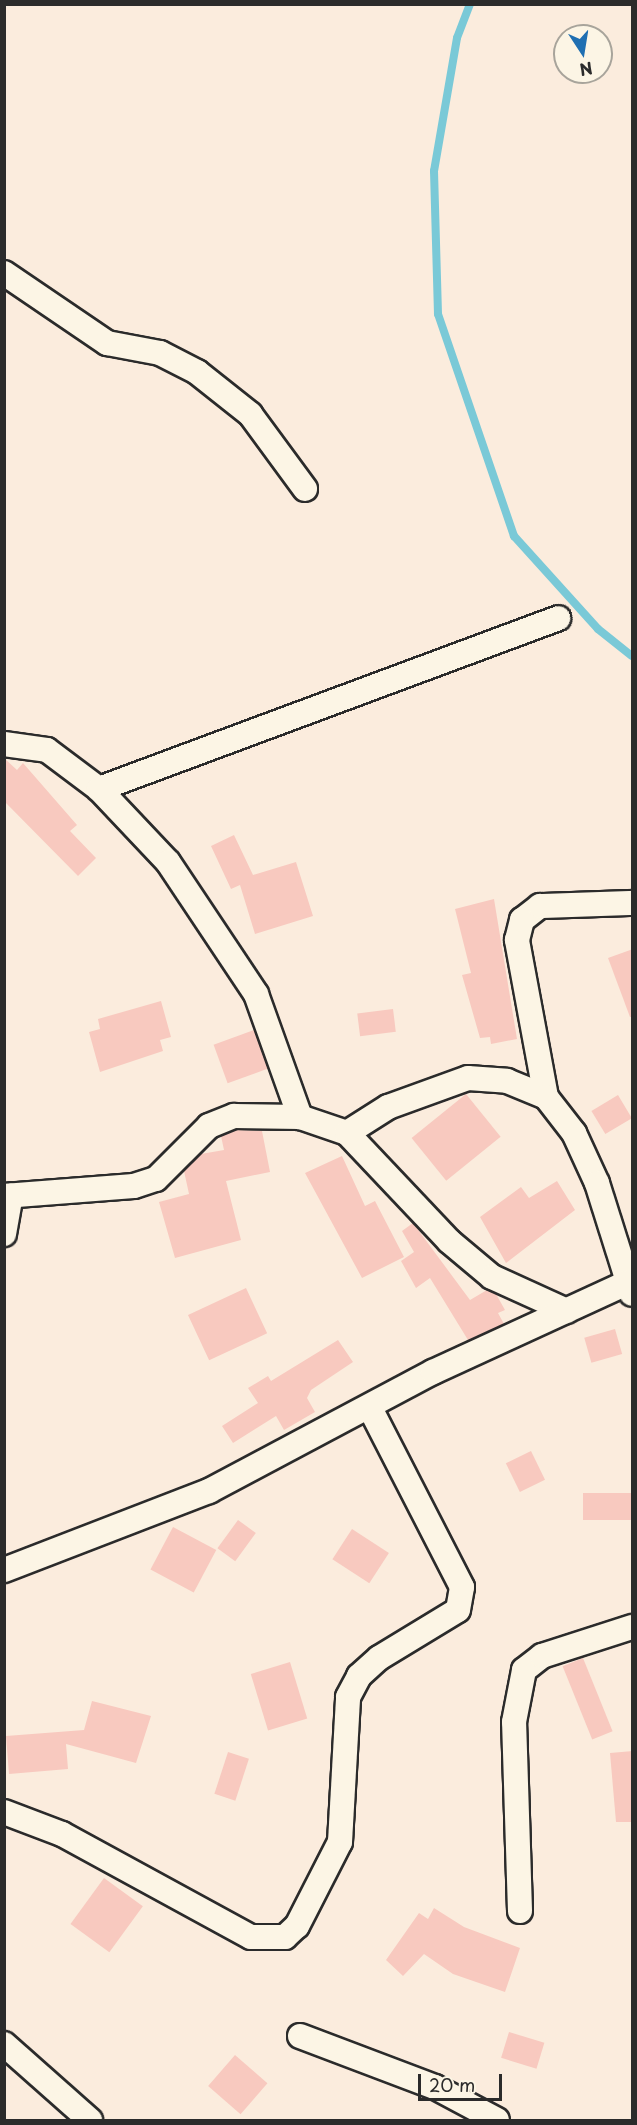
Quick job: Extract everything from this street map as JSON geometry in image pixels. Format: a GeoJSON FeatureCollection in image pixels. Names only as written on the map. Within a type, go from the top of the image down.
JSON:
{"type":"FeatureCollection","features":[{"type":"Feature","properties":{"kind":"street"},"geometry":{"type":"LineString","coordinates":[[4,273],[107,343],[160,353],[196,372],[250,414],[305,489]]}},
{"type":"Feature","properties":{"kind":"street"},"geometry":{"type":"LineString","coordinates":[[99,789],[558,618]]}},
{"type":"Feature","properties":{"kind":"street"},"geometry":{"type":"LineString","coordinates":[[4,744],[47,750],[99,789],[168,862],[256,994],[300,1117]]}},
{"type":"Feature","properties":{"kind":"street"},"geometry":{"type":"LineString","coordinates":[[4,1570],[209,1491],[370,1408],[433,1372],[567,1311],[631,1288],[597,1183],[574,1133],[546,1097],[517,940],[522,920],[540,906],[633,903]]}},
{"type":"Feature","properties":{"kind":"street"},"geometry":{"type":"LineString","coordinates":[[347,1133],[388,1107],[468,1078],[507,1081],[546,1097]]}},
{"type":"Feature","properties":{"kind":"street"},"geometry":{"type":"LineString","coordinates":[[4,1234],[8,1196],[134,1186],[156,1179],[209,1126],[234,1116],[300,1117],[347,1133],[449,1241],[492,1277],[567,1311]]}},
{"type":"Feature","properties":{"kind":"street"},"geometry":{"type":"LineString","coordinates":[[4,1812],[62,1834],[251,1936],[285,1937],[297,1926],[340,1842],[348,1697],[359,1676],[379,1658],[458,1610],[462,1587],[370,1408]]}},
{"type":"Feature","properties":{"kind":"street"},"geometry":{"type":"LineString","coordinates":[[520,1911],[514,1722],[524,1670],[542,1656],[633,1627]]}},
{"type":"Feature","properties":{"kind":"street"},"geometry":{"type":"LineString","coordinates":[[300,2036],[435,2087],[496,2121]]}},
{"type":"Feature","properties":{"kind":"street"},"geometry":{"type":"LineString","coordinates":[[4,2044],[90,2121]]}},
{"type":"Feature","properties":{"kind":"building"},"geometry":{"type":"Polygon","coordinates":[[[4,758],[17,770],[23,763],[77,825],[70,831],[96,858],[78,876],[4,801],[4,758]]]}},
{"type":"Feature","properties":{"kind":"building"},"geometry":{"type":"Polygon","coordinates":[[[234,835],[253,875],[296,862],[313,916],[255,934],[240,885],[231,889],[211,846],[234,835]]]}},
{"type":"Feature","properties":{"kind":"building"},"geometry":{"type":"Polygon","coordinates":[[[494,899],[517,1039],[491,1044],[490,1037],[480,1038],[462,975],[471,973],[455,909],[494,899]]]}},
{"type":"Feature","properties":{"kind":"building"},"geometry":{"type":"Polygon","coordinates":[[[633,949],[633,1017],[630,1017],[608,958],[633,949]]]}},
{"type":"Feature","properties":{"kind":"building"},"geometry":{"type":"Polygon","coordinates":[[[161,1001],[171,1037],[160,1040],[163,1051],[100,1072],[89,1032],[100,1029],[98,1019],[161,1001]]]}},
{"type":"Feature","properties":{"kind":"building"},"geometry":{"type":"Polygon","coordinates":[[[393,1009],[396,1032],[360,1036],[357,1013],[393,1009]]]}},
{"type":"Feature","properties":{"kind":"building"},"geometry":{"type":"Polygon","coordinates":[[[254,1030],[268,1069],[228,1083],[214,1045],[254,1030]]]}},
{"type":"Feature","properties":{"kind":"building"},"geometry":{"type":"Polygon","coordinates":[[[466,1094],[501,1137],[446,1181],[412,1138],[466,1094]]]}},
{"type":"Feature","properties":{"kind":"building"},"geometry":{"type":"Polygon","coordinates":[[[618,1095],[632,1118],[605,1134],[591,1111],[618,1095]]]}},
{"type":"Feature","properties":{"kind":"building"},"geometry":{"type":"Polygon","coordinates":[[[237,1130],[262,1131],[270,1172],[226,1181],[241,1240],[175,1258],[159,1202],[189,1194],[184,1171],[201,1154],[224,1150],[221,1136],[237,1130]]]}},
{"type":"Feature","properties":{"kind":"building"},"geometry":{"type":"Polygon","coordinates":[[[342,1156],[365,1206],[375,1201],[404,1257],[362,1278],[305,1173],[342,1156]]]}},
{"type":"Feature","properties":{"kind":"building"},"geometry":{"type":"Polygon","coordinates":[[[557,1181],[575,1210],[506,1263],[480,1217],[521,1187],[529,1198],[557,1181]]]}},
{"type":"Feature","properties":{"kind":"building"},"geometry":{"type":"Polygon","coordinates":[[[413,1223],[470,1300],[487,1290],[496,1294],[505,1310],[498,1313],[504,1324],[468,1340],[430,1278],[416,1288],[401,1261],[414,1252],[402,1231],[413,1223]]]}},
{"type":"Feature","properties":{"kind":"building"},"geometry":{"type":"Polygon","coordinates":[[[246,1288],[267,1333],[209,1360],[188,1315],[246,1288]]]}},
{"type":"Feature","properties":{"kind":"building"},"geometry":{"type":"Polygon","coordinates":[[[615,1329],[622,1354],[591,1363],[584,1338],[615,1329]]]}},
{"type":"Feature","properties":{"kind":"building"},"geometry":{"type":"Polygon","coordinates":[[[338,1340],[353,1362],[311,1390],[307,1398],[315,1412],[284,1430],[276,1416],[233,1443],[222,1426],[258,1403],[248,1388],[268,1376],[271,1381],[338,1340]]]}},
{"type":"Feature","properties":{"kind":"building"},"geometry":{"type":"Polygon","coordinates":[[[531,1451],[545,1480],[520,1492],[506,1463],[531,1451]]]}},
{"type":"Feature","properties":{"kind":"building"},"geometry":{"type":"Polygon","coordinates":[[[583,1493],[632,1493],[632,1520],[583,1520],[583,1493]]]}},
{"type":"Feature","properties":{"kind":"building"},"geometry":{"type":"Polygon","coordinates":[[[238,1520],[256,1533],[235,1561],[217,1548],[238,1520]]]}},
{"type":"Feature","properties":{"kind":"building"},"geometry":{"type":"Polygon","coordinates":[[[173,1527],[216,1550],[194,1592],[150,1569],[173,1527]]]}},
{"type":"Feature","properties":{"kind":"building"},"geometry":{"type":"Polygon","coordinates":[[[352,1529],[389,1553],[369,1583],[332,1559],[352,1529]]]}},
{"type":"Feature","properties":{"kind":"building"},"geometry":{"type":"Polygon","coordinates":[[[583,1658],[613,1731],[592,1739],[563,1666],[583,1658]]]}},
{"type":"Feature","properties":{"kind":"building"},"geometry":{"type":"Polygon","coordinates":[[[290,1662],[307,1718],[268,1730],[251,1674],[290,1662]]]}},
{"type":"Feature","properties":{"kind":"building"},"geometry":{"type":"Polygon","coordinates":[[[92,1701],[151,1716],[136,1763],[66,1744],[68,1769],[9,1774],[6,1736],[84,1730],[92,1701]]]}},
{"type":"Feature","properties":{"kind":"building"},"geometry":{"type":"Polygon","coordinates":[[[633,1751],[633,1822],[616,1822],[610,1753],[633,1751]]]}},
{"type":"Feature","properties":{"kind":"building"},"geometry":{"type":"Polygon","coordinates":[[[228,1752],[249,1759],[235,1801],[214,1794],[228,1752]]]}},
{"type":"Feature","properties":{"kind":"building"},"geometry":{"type":"Polygon","coordinates":[[[104,1878],[143,1906],[109,1952],[70,1924],[104,1878]]]}},
{"type":"Feature","properties":{"kind":"building"},"geometry":{"type":"Polygon","coordinates":[[[434,1908],[464,1927],[520,1948],[505,1992],[453,1974],[424,1954],[403,1976],[386,1960],[419,1913],[428,1919],[434,1908]]]}},
{"type":"Feature","properties":{"kind":"building"},"geometry":{"type":"Polygon","coordinates":[[[509,2032],[544,2043],[536,2069],[501,2058],[509,2032]]]}},
{"type":"Feature","properties":{"kind":"building"},"geometry":{"type":"Polygon","coordinates":[[[235,2055],[267,2083],[241,2114],[208,2086],[235,2055]]]}},
{"type":"Feature","properties":{"kind":"waterway"},"geometry":{"type":"LineString","coordinates":[[470,4],[457,38],[434,171],[438,314],[514,536],[598,629],[632,656]]}}]}
